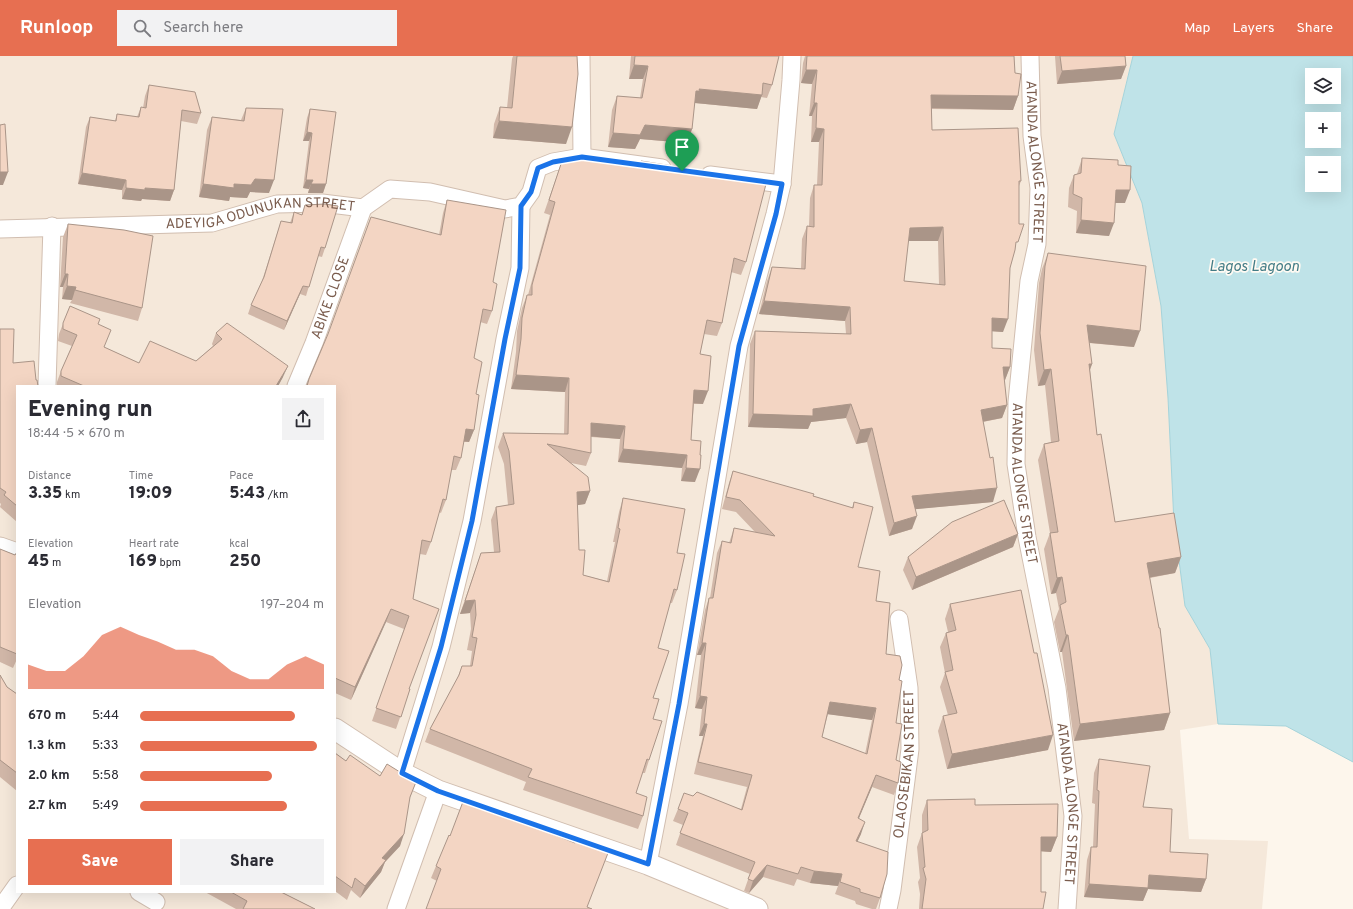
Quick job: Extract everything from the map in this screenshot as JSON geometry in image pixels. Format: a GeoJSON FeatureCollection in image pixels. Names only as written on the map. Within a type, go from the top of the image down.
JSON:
{"type":"FeatureCollection","features":[{"type":"Feature","properties":{"kind":"street"},"geometry":{"type":"LineString","coordinates":[[581,56],[582,157]]}},
{"type":"Feature","properties":{"kind":"street"},"geometry":{"type":"LineString","coordinates":[[648,864],[679,704],[739,346],[776,214],[782,184],[792,56]]}},
{"type":"Feature","properties":{"kind":"street","name":"ATANDA ALONGE STREET"},"geometry":{"type":"LineString","coordinates":[[1030,56],[1032,136],[1039,188],[1037,244],[1029,281],[1017,402],[1016,464],[1027,537],[1057,688],[1073,816],[1067,909]]}},
{"type":"Feature","properties":{"kind":"street"},"geometry":{"type":"LineString","coordinates":[[402,773],[441,647],[472,521],[505,339],[520,268],[521,206],[531,192],[538,168],[553,162],[582,157],[674,170]]}},
{"type":"Feature","properties":{"kind":"street"},"geometry":{"type":"LineString","coordinates":[[697,173],[782,184]]}},
{"type":"Feature","properties":{"kind":"street","name":"ADEYIGA ODUNUKAN STREET"},"geometry":{"type":"LineString","coordinates":[[0,229],[52,226],[212,223],[277,204],[322,203],[363,208],[390,190],[430,192],[505,209],[521,206]]}},
{"type":"Feature","properties":{"kind":"street","name":"ABIKE CLOSE"},"geometry":{"type":"LineString","coordinates":[[296,385],[314,342],[363,208]]}},
{"type":"Feature","properties":{"kind":"street"},"geometry":{"type":"LineString","coordinates":[[47,385],[52,226]]}},
{"type":"Feature","properties":{"kind":"street"},"geometry":{"type":"LineString","coordinates":[[0,548],[16,554]]}},
{"type":"Feature","properties":{"kind":"street","name":"OLAOSEBIKAN STREET"},"geometry":{"type":"LineString","coordinates":[[888,909],[892,890],[910,749],[908,688],[899,619]]}},
{"type":"Feature","properties":{"kind":"street"},"geometry":{"type":"LineString","coordinates":[[336,730],[402,773],[438,791],[648,864],[757,909]]}},
{"type":"Feature","properties":{"kind":"street"},"geometry":{"type":"LineString","coordinates":[[396,909],[438,791]]}},
{"type":"Feature","properties":{"kind":"street"},"geometry":{"type":"LineString","coordinates":[[0,909],[16,886]]}},
{"type":"Feature","properties":{"kind":"street"},"geometry":{"type":"LineString","coordinates":[[141,893],[156,902]]}},
{"type":"Feature","properties":{"kind":"shaded area"},"geometry":{"type":"Polygon","coordinates":[[[0,56],[1133,56],[1114,134],[1142,203],[1161,306],[1168,398],[1174,523],[1185,606],[1210,649],[1218,724],[1180,730],[1189,839],[1268,841],[1262,909],[0,909],[0,56]]]}},
{"type":"Feature","properties":{"kind":"water","name":"Lagos Lagoon"},"geometry":{"type":"Polygon","coordinates":[[[1133,56],[1353,56],[1353,762],[1286,726],[1218,724],[1210,649],[1185,606],[1174,523],[1168,398],[1161,306],[1142,203],[1114,134],[1133,56]]]}},
{"type":"Feature","properties":{"kind":"building"},"geometry":{"type":"Polygon","coordinates":[[[517,56],[577,56],[578,74],[572,127],[499,121],[500,107],[512,108],[517,56]]]}},
{"type":"Feature","properties":{"kind":"building"},"geometry":{"type":"Polygon","coordinates":[[[635,56],[779,56],[772,85],[763,83],[762,95],[699,89],[700,91],[696,91],[692,129],[645,125],[640,135],[613,133],[617,96],[642,98],[648,66],[634,65],[635,56]]]}},
{"type":"Feature","properties":{"kind":"building"},"geometry":{"type":"Polygon","coordinates":[[[807,56],[1014,56],[1015,73],[1021,74],[1018,96],[931,95],[932,130],[1018,128],[1021,181],[1019,181],[1019,224],[1024,224],[1018,242],[1016,242],[1010,268],[1008,319],[992,318],[992,348],[1011,349],[1010,367],[1003,367],[1007,405],[981,410],[990,458],[993,457],[997,488],[912,496],[917,516],[894,523],[872,428],[860,430],[851,404],[813,409],[813,416],[753,414],[755,331],[851,334],[850,307],[764,301],[772,267],[805,269],[807,226],[814,227],[814,185],[822,185],[824,129],[816,128],[817,103],[814,103],[817,70],[806,70],[807,56]],[[943,227],[910,228],[904,281],[945,285],[943,227]]]}},
{"type":"Feature","properties":{"kind":"building"},"geometry":{"type":"Polygon","coordinates":[[[1060,56],[1125,56],[1126,66],[1062,71],[1060,56]]]}},
{"type":"Feature","properties":{"kind":"building"},"geometry":{"type":"Polygon","coordinates":[[[149,85],[195,92],[201,113],[182,110],[174,190],[145,188],[145,190],[126,188],[126,180],[82,173],[90,117],[116,121],[117,114],[139,117],[141,107],[146,108],[149,85]]]}},
{"type":"Feature","properties":{"kind":"building"},"geometry":{"type":"Polygon","coordinates":[[[246,108],[283,109],[274,180],[255,179],[251,185],[234,184],[234,188],[203,184],[212,117],[244,121],[246,108]]]}},
{"type":"Feature","properties":{"kind":"building"},"geometry":{"type":"Polygon","coordinates":[[[310,109],[336,112],[326,184],[311,184],[313,180],[306,180],[312,133],[307,132],[310,109]]]}},
{"type":"Feature","properties":{"kind":"building"},"geometry":{"type":"Polygon","coordinates":[[[5,124],[8,172],[0,172],[0,125],[5,124]]]}},
{"type":"Feature","properties":{"kind":"building"},"geometry":{"type":"Polygon","coordinates":[[[580,155],[602,162],[603,160],[640,167],[641,161],[766,184],[746,262],[734,258],[722,323],[707,320],[700,354],[711,356],[708,391],[694,390],[691,440],[701,441],[700,469],[686,468],[687,455],[623,449],[625,426],[591,423],[591,453],[547,444],[588,477],[590,491],[577,492],[579,550],[585,550],[583,575],[609,582],[620,529],[618,528],[623,498],[685,509],[677,553],[685,554],[677,590],[674,589],[658,648],[669,651],[653,698],[659,699],[653,719],[662,721],[649,760],[647,759],[636,793],[647,797],[643,816],[528,777],[532,769],[430,729],[459,675],[462,666],[472,666],[477,638],[472,637],[476,615],[475,600],[465,601],[481,553],[500,552],[496,507],[514,504],[509,451],[503,433],[568,434],[569,378],[516,375],[521,339],[522,318],[527,295],[532,295],[532,285],[555,202],[549,200],[563,158],[580,155]]]}},
{"type":"Feature","properties":{"kind":"building"},"geometry":{"type":"Polygon","coordinates":[[[1082,158],[1118,160],[1118,165],[1131,166],[1130,190],[1116,190],[1114,223],[1081,220],[1082,198],[1073,194],[1074,175],[1081,173],[1082,158]]]}},
{"type":"Feature","properties":{"kind":"building"},"geometry":{"type":"Polygon","coordinates":[[[447,200],[506,210],[493,282],[497,284],[492,311],[483,309],[474,358],[482,362],[476,394],[479,395],[474,430],[466,429],[461,458],[454,456],[446,500],[443,499],[431,542],[422,540],[413,599],[439,609],[409,689],[401,717],[376,708],[409,616],[391,609],[355,687],[336,678],[336,385],[307,385],[328,334],[371,217],[441,235],[447,200]]]}},
{"type":"Feature","properties":{"kind":"building"},"geometry":{"type":"Polygon","coordinates":[[[325,204],[338,206],[325,248],[321,247],[309,287],[303,286],[287,321],[251,305],[264,277],[281,221],[292,223],[294,212],[302,215],[305,205],[325,204]]]}},
{"type":"Feature","properties":{"kind":"building"},"geometry":{"type":"Polygon","coordinates":[[[68,224],[124,230],[153,236],[142,308],[75,290],[76,287],[67,286],[68,274],[65,274],[68,224]]]}},
{"type":"Feature","properties":{"kind":"building"},"geometry":{"type":"Polygon","coordinates":[[[1048,253],[1146,266],[1140,331],[1087,325],[1092,364],[1089,364],[1097,435],[1101,434],[1115,522],[1174,513],[1181,557],[1147,563],[1160,628],[1170,713],[1080,724],[1068,635],[1066,635],[1060,605],[1066,602],[1062,577],[1057,578],[1050,533],[1058,532],[1044,444],[1059,441],[1051,369],[1044,370],[1040,333],[1045,266],[1048,253]]]}},
{"type":"Feature","properties":{"kind":"building"},"geometry":{"type":"Polygon","coordinates":[[[70,306],[100,319],[98,324],[111,330],[104,347],[139,363],[150,341],[196,361],[222,339],[216,333],[227,323],[288,366],[277,385],[82,385],[61,376],[61,371],[77,335],[63,329],[63,323],[70,306]]]}},
{"type":"Feature","properties":{"kind":"building"},"geometry":{"type":"Polygon","coordinates":[[[0,329],[14,329],[13,363],[34,361],[38,385],[16,385],[16,505],[4,495],[6,492],[0,488],[0,329]]]}},
{"type":"Feature","properties":{"kind":"building"},"geometry":{"type":"Polygon","coordinates":[[[733,471],[814,494],[813,496],[853,508],[854,502],[873,507],[858,567],[880,571],[876,601],[890,603],[886,654],[900,656],[902,665],[899,680],[902,681],[896,723],[902,724],[896,760],[901,762],[898,783],[876,775],[858,818],[865,822],[856,841],[888,852],[887,874],[880,898],[860,892],[860,889],[840,882],[842,874],[814,871],[801,867],[798,874],[767,865],[753,881],[748,879],[755,862],[680,833],[688,813],[678,809],[684,793],[693,796],[697,792],[742,810],[752,775],[698,762],[707,724],[704,724],[707,697],[700,696],[706,643],[702,643],[709,598],[713,598],[722,541],[731,543],[734,528],[775,536],[740,500],[726,497],[733,471]],[[830,702],[822,737],[867,754],[876,708],[830,702]]]}},
{"type":"Feature","properties":{"kind":"building"},"geometry":{"type":"Polygon","coordinates":[[[1004,500],[1018,534],[916,577],[908,557],[952,522],[1004,500]]]}},
{"type":"Feature","properties":{"kind":"building"},"geometry":{"type":"Polygon","coordinates":[[[0,549],[15,555],[16,554],[16,654],[0,647],[0,549]]]}},
{"type":"Feature","properties":{"kind":"building"},"geometry":{"type":"Polygon","coordinates":[[[1021,590],[1034,653],[1037,653],[1053,735],[952,754],[943,716],[957,713],[945,672],[953,670],[946,633],[956,630],[950,604],[1021,590]]]}},
{"type":"Feature","properties":{"kind":"building"},"geometry":{"type":"Polygon","coordinates":[[[0,675],[7,687],[16,693],[16,772],[0,760],[0,675]]]}},
{"type":"Feature","properties":{"kind":"building"},"geometry":{"type":"Polygon","coordinates":[[[336,754],[346,761],[350,755],[380,776],[387,764],[416,782],[410,797],[404,834],[382,858],[386,860],[365,886],[355,878],[352,888],[336,877],[336,754]]]}},
{"type":"Feature","properties":{"kind":"building"},"geometry":{"type":"Polygon","coordinates":[[[1099,759],[1150,766],[1143,807],[1172,809],[1170,852],[1208,854],[1206,879],[1149,875],[1148,888],[1089,884],[1091,847],[1097,847],[1099,791],[1097,790],[1099,759]]]}},
{"type":"Feature","properties":{"kind":"building"},"geometry":{"type":"Polygon","coordinates":[[[464,799],[534,823],[533,826],[575,843],[576,840],[608,853],[587,907],[592,909],[426,909],[441,869],[436,866],[449,835],[450,836],[464,799]]]}},
{"type":"Feature","properties":{"kind":"building"},"geometry":{"type":"Polygon","coordinates":[[[975,799],[975,805],[1058,804],[1057,837],[1041,837],[1041,892],[1046,892],[1043,909],[922,909],[926,879],[923,868],[925,867],[922,833],[928,830],[927,800],[975,799]]]}},
{"type":"Feature","properties":{"kind":"building"},"geometry":{"type":"Polygon","coordinates":[[[233,893],[283,893],[315,909],[243,909],[247,901],[233,893]]]}},
{"type":"Feature","properties":{"kind":"route"},"geometry":{"type":"LineString","coordinates":[[582,157],[682,171],[782,184],[776,214],[739,346],[679,704],[662,784],[648,864],[438,791],[402,773],[441,647],[472,521],[505,339],[520,268],[521,206],[531,192],[538,168],[553,162],[582,157]]}}]}
